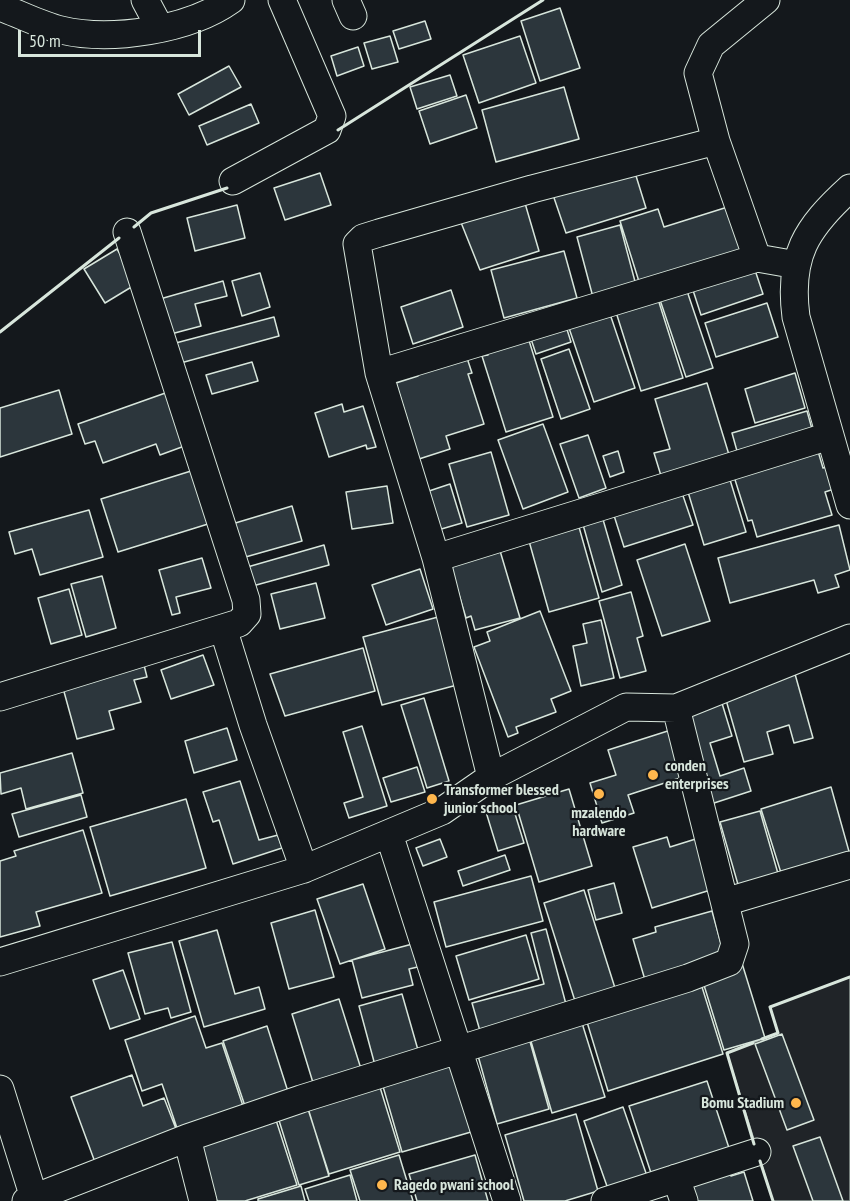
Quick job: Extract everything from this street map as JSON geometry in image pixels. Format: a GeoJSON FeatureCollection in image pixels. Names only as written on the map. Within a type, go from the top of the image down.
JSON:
{"type":"FeatureCollection","features":[{"type":"Feature","properties":{"kind":"street"},"geometry":{"type":"LineString","coordinates":[[145,0],[160,28]]}},
{"type":"Feature","properties":{"kind":"street"},"geometry":{"type":"LineString","coordinates":[[0,7],[61,30],[119,34],[160,28],[194,19],[231,0]]}},
{"type":"Feature","properties":{"kind":"street"},"geometry":{"type":"LineString","coordinates":[[233,181],[327,129],[332,116],[282,0]]}},
{"type":"Feature","properties":{"kind":"street"},"geometry":{"type":"LineString","coordinates":[[757,258],[699,86],[699,66],[711,45],[765,0]]}},
{"type":"Feature","properties":{"kind":"street"},"geometry":{"type":"LineString","coordinates":[[491,777],[435,558],[379,374],[356,248],[363,238],[543,186],[716,141]]}},
{"type":"Feature","properties":{"kind":"street"},"geometry":{"type":"LineString","coordinates":[[850,188],[818,219],[803,244],[792,288],[796,317],[850,505]]}},
{"type":"Feature","properties":{"kind":"street"},"geometry":{"type":"LineString","coordinates":[[0,697],[239,623],[247,614],[246,600],[127,231]]}},
{"type":"Feature","properties":{"kind":"street"},"geometry":{"type":"LineString","coordinates":[[379,374],[757,258],[797,265]]}},
{"type":"Feature","properties":{"kind":"street"},"geometry":{"type":"LineString","coordinates":[[435,558],[829,436]]}},
{"type":"Feature","properties":{"kind":"street"},"geometry":{"type":"LineString","coordinates":[[223,628],[253,725],[304,869]]}},
{"type":"Feature","properties":{"kind":"street"},"geometry":{"type":"LineString","coordinates":[[0,962],[304,869],[441,811],[491,777],[626,707],[676,708],[850,638]]}},
{"type":"Feature","properties":{"kind":"street"},"geometry":{"type":"LineString","coordinates":[[0,1089],[32,1200],[187,1138],[301,1099],[459,1052],[688,978],[729,962],[735,944],[676,708]]}},
{"type":"Feature","properties":{"kind":"street"},"geometry":{"type":"LineString","coordinates":[[389,834],[507,1201]]}},
{"type":"Feature","properties":{"kind":"street"},"geometry":{"type":"LineString","coordinates":[[725,902],[850,865]]}},
{"type":"Feature","properties":{"kind":"street"},"geometry":{"type":"LineString","coordinates":[[187,1138],[203,1201]]}},
{"type":"Feature","properties":{"kind":"street"},"geometry":{"type":"LineString","coordinates":[[604,1201],[680,1189],[757,1152]]}},
{"type":"Feature","properties":{"kind":"shaded area","name":"Bomu Stadium"},"geometry":{"type":"Polygon","coordinates":[[[850,977],[850,1201],[773,1201],[727,1053],[778,1033],[770,1007],[850,977]]]}},
{"type":"Feature","properties":{"kind":"building"},"geometry":{"type":"Polygon","coordinates":[[[560,8],[580,68],[540,81],[521,21],[560,8]]]}},
{"type":"Feature","properties":{"kind":"building"},"geometry":{"type":"Polygon","coordinates":[[[425,21],[431,39],[399,49],[393,31],[425,21]]]}},
{"type":"Feature","properties":{"kind":"building"},"geometry":{"type":"Polygon","coordinates":[[[390,36],[398,62],[372,69],[364,43],[390,36]]]}},
{"type":"Feature","properties":{"kind":"building"},"geometry":{"type":"Polygon","coordinates":[[[520,36],[536,83],[479,103],[463,55],[520,36]]]}},
{"type":"Feature","properties":{"kind":"building"},"geometry":{"type":"Polygon","coordinates":[[[358,47],[364,66],[337,76],[331,56],[358,47]]]}},
{"type":"Feature","properties":{"kind":"building"},"geometry":{"type":"Polygon","coordinates":[[[229,66],[241,87],[189,115],[178,94],[229,66]]]}},
{"type":"Feature","properties":{"kind":"building"},"geometry":{"type":"Polygon","coordinates":[[[450,75],[457,96],[417,109],[410,87],[450,75]]]}},
{"type":"Feature","properties":{"kind":"building"},"geometry":{"type":"Polygon","coordinates":[[[564,87],[579,139],[496,162],[482,110],[564,87]]]}},
{"type":"Feature","properties":{"kind":"building"},"geometry":{"type":"Polygon","coordinates":[[[466,95],[477,128],[430,144],[419,111],[466,95]]]}},
{"type":"Feature","properties":{"kind":"building"},"geometry":{"type":"Polygon","coordinates":[[[251,104],[259,123],[207,145],[199,126],[251,104]]]}},
{"type":"Feature","properties":{"kind":"building"},"geometry":{"type":"Polygon","coordinates":[[[632,163],[646,208],[566,233],[551,189],[632,163]]]}},
{"type":"Feature","properties":{"kind":"building"},"geometry":{"type":"Polygon","coordinates":[[[320,173],[331,205],[285,220],[274,188],[320,173]]]}},
{"type":"Feature","properties":{"kind":"building"},"geometry":{"type":"Polygon","coordinates":[[[522,193],[539,251],[480,270],[458,215],[522,193]]]}},
{"type":"Feature","properties":{"kind":"building"},"geometry":{"type":"Polygon","coordinates":[[[237,205],[245,238],[195,251],[187,218],[237,205]]]}},
{"type":"Feature","properties":{"kind":"building"},"geometry":{"type":"Polygon","coordinates":[[[734,205],[750,254],[641,288],[620,221],[658,209],[664,227],[734,205]]]}},
{"type":"Feature","properties":{"kind":"building"},"geometry":{"type":"Polygon","coordinates":[[[620,225],[637,289],[594,301],[577,237],[620,225]]]}},
{"type":"Feature","properties":{"kind":"building"},"geometry":{"type":"Polygon","coordinates":[[[117,249],[138,283],[105,303],[84,269],[117,249]]]}},
{"type":"Feature","properties":{"kind":"building"},"geometry":{"type":"Polygon","coordinates":[[[564,251],[577,298],[504,318],[491,270],[564,251]]]}},
{"type":"Feature","properties":{"kind":"building"},"geometry":{"type":"Polygon","coordinates":[[[752,261],[763,294],[701,315],[690,281],[752,261]]]}},
{"type":"Feature","properties":{"kind":"building"},"geometry":{"type":"Polygon","coordinates":[[[260,273],[270,307],[242,316],[232,281],[260,273]]]}},
{"type":"Feature","properties":{"kind":"building"},"geometry":{"type":"Polygon","coordinates":[[[223,281],[227,296],[195,304],[201,326],[171,334],[160,299],[223,281]]]}},
{"type":"Feature","properties":{"kind":"building"},"geometry":{"type":"Polygon","coordinates":[[[685,285],[713,368],[686,377],[658,294],[685,285]]]}},
{"type":"Feature","properties":{"kind":"building"},"geometry":{"type":"Polygon","coordinates":[[[451,290],[463,327],[413,344],[401,307],[451,290]]]}},
{"type":"Feature","properties":{"kind":"building"},"geometry":{"type":"Polygon","coordinates":[[[657,296],[683,378],[641,391],[615,309],[657,296]]]}},
{"type":"Feature","properties":{"kind":"building"},"geometry":{"type":"Polygon","coordinates":[[[767,303],[778,337],[716,357],[705,323],[767,303]]]}},
{"type":"Feature","properties":{"kind":"building"},"geometry":{"type":"Polygon","coordinates":[[[610,314],[635,388],[594,402],[569,328],[610,314]]]}},
{"type":"Feature","properties":{"kind":"building"},"geometry":{"type":"Polygon","coordinates":[[[274,317],[279,336],[177,364],[172,344],[274,317]]]}},
{"type":"Feature","properties":{"kind":"building"},"geometry":{"type":"Polygon","coordinates":[[[563,317],[571,342],[536,354],[528,330],[563,317]]]}},
{"type":"Feature","properties":{"kind":"building"},"geometry":{"type":"Polygon","coordinates":[[[526,331],[553,417],[506,432],[482,356],[488,355],[484,344],[526,331]]]}},
{"type":"Feature","properties":{"kind":"building"},"geometry":{"type":"Polygon","coordinates":[[[569,349],[590,409],[561,419],[541,359],[569,349]]]}},
{"type":"Feature","properties":{"kind":"building"},"geometry":{"type":"Polygon","coordinates":[[[465,352],[472,373],[468,374],[484,424],[446,436],[450,449],[419,459],[396,383],[418,376],[416,368],[465,352]]]}},
{"type":"Feature","properties":{"kind":"building"},"geometry":{"type":"Polygon","coordinates":[[[252,362],[258,381],[212,394],[206,375],[252,362]]]}},
{"type":"Feature","properties":{"kind":"building"},"geometry":{"type":"Polygon","coordinates":[[[795,373],[805,408],[755,423],[745,389],[795,373]]]}},
{"type":"Feature","properties":{"kind":"building"},"geometry":{"type":"Polygon","coordinates":[[[707,383],[730,458],[662,479],[654,453],[670,449],[655,399],[707,383]]]}},
{"type":"Feature","properties":{"kind":"building"},"geometry":{"type":"Polygon","coordinates":[[[59,390],[72,434],[0,457],[0,408],[59,390]]]}},
{"type":"Feature","properties":{"kind":"building"},"geometry":{"type":"Polygon","coordinates":[[[171,391],[190,444],[160,455],[156,444],[103,463],[95,441],[85,444],[78,424],[171,391]]]}},
{"type":"Feature","properties":{"kind":"building"},"geometry":{"type":"Polygon","coordinates":[[[342,404],[344,412],[363,406],[376,447],[367,449],[366,445],[329,457],[315,413],[342,404]]]}},
{"type":"Feature","properties":{"kind":"building"},"geometry":{"type":"Polygon","coordinates":[[[807,411],[812,429],[737,451],[732,433],[807,411]]]}},
{"type":"Feature","properties":{"kind":"building"},"geometry":{"type":"Polygon","coordinates":[[[543,424],[568,492],[523,509],[498,440],[543,424]]]}},
{"type":"Feature","properties":{"kind":"building"},"geometry":{"type":"Polygon","coordinates":[[[588,435],[606,488],[579,498],[560,444],[588,435]]]}},
{"type":"Feature","properties":{"kind":"building"},"geometry":{"type":"Polygon","coordinates":[[[815,441],[823,468],[827,467],[834,489],[825,492],[832,515],[757,537],[752,520],[748,521],[731,467],[815,441]]]}},
{"type":"Feature","properties":{"kind":"building"},"geometry":{"type":"Polygon","coordinates":[[[618,451],[624,472],[610,477],[603,456],[618,451]]]}},
{"type":"Feature","properties":{"kind":"building"},"geometry":{"type":"Polygon","coordinates":[[[491,452],[509,515],[467,527],[449,464],[491,452]]]}},
{"type":"Feature","properties":{"kind":"building"},"geometry":{"type":"Polygon","coordinates":[[[727,470],[746,532],[704,545],[685,482],[727,470]]]}},
{"type":"Feature","properties":{"kind":"building"},"geometry":{"type":"Polygon","coordinates":[[[191,471],[208,524],[118,552],[101,499],[191,471]]]}},
{"type":"Feature","properties":{"kind":"building"},"geometry":{"type":"Polygon","coordinates":[[[450,484],[462,523],[438,530],[426,492],[450,484]]]}},
{"type":"Feature","properties":{"kind":"building"},"geometry":{"type":"Polygon","coordinates":[[[679,484],[693,525],[624,547],[611,506],[679,484]]]}},
{"type":"Feature","properties":{"kind":"building"},"geometry":{"type":"Polygon","coordinates":[[[387,486],[393,523],[352,529],[346,492],[387,486]]]}},
{"type":"Feature","properties":{"kind":"building"},"geometry":{"type":"Polygon","coordinates":[[[292,506],[302,541],[242,558],[232,524],[292,506]]]}},
{"type":"Feature","properties":{"kind":"building"},"geometry":{"type":"Polygon","coordinates":[[[89,510],[103,557],[40,575],[32,549],[15,554],[9,532],[89,510]]]}},
{"type":"Feature","properties":{"kind":"building"},"geometry":{"type":"Polygon","coordinates":[[[602,516],[622,585],[602,592],[582,521],[602,516]]]}},
{"type":"Feature","properties":{"kind":"building"},"geometry":{"type":"Polygon","coordinates":[[[577,520],[599,598],[549,612],[527,534],[577,520]]]}},
{"type":"Feature","properties":{"kind":"building"},"geometry":{"type":"Polygon","coordinates":[[[839,525],[850,570],[835,575],[839,587],[818,593],[814,580],[730,603],[718,558],[839,525]]]}},
{"type":"Feature","properties":{"kind":"building"},"geometry":{"type":"Polygon","coordinates":[[[498,544],[520,618],[475,630],[471,616],[466,618],[448,558],[498,544]]]}},
{"type":"Feature","properties":{"kind":"building"},"geometry":{"type":"Polygon","coordinates":[[[685,544],[710,621],[662,636],[637,560],[685,544]]]}},
{"type":"Feature","properties":{"kind":"building"},"geometry":{"type":"Polygon","coordinates":[[[324,545],[329,565],[249,587],[244,568],[324,545]]]}},
{"type":"Feature","properties":{"kind":"building"},"geometry":{"type":"Polygon","coordinates":[[[202,558],[211,588],[176,597],[180,613],[172,615],[159,570],[202,558]]]}},
{"type":"Feature","properties":{"kind":"building"},"geometry":{"type":"Polygon","coordinates":[[[420,569],[433,609],[386,625],[372,585],[420,569]]]}},
{"type":"Feature","properties":{"kind":"building"},"geometry":{"type":"Polygon","coordinates":[[[102,576],[116,628],[86,637],[71,584],[102,576]]]}},
{"type":"Feature","properties":{"kind":"building"},"geometry":{"type":"Polygon","coordinates":[[[316,583],[325,618],[280,629],[271,594],[316,583]]]}},
{"type":"Feature","properties":{"kind":"building"},"geometry":{"type":"Polygon","coordinates":[[[69,589],[82,635],[51,644],[38,598],[69,589]]]}},
{"type":"Feature","properties":{"kind":"building"},"geometry":{"type":"Polygon","coordinates":[[[631,592],[643,636],[637,638],[646,671],[620,678],[599,601],[631,592]]]}},
{"type":"Feature","properties":{"kind":"building"},"geometry":{"type":"Polygon","coordinates":[[[540,611],[571,691],[551,699],[556,712],[516,727],[518,733],[508,737],[474,647],[490,641],[487,632],[540,611]]]}},
{"type":"Feature","properties":{"kind":"building"},"geometry":{"type":"Polygon","coordinates":[[[438,617],[457,685],[382,705],[363,637],[438,617]]]}},
{"type":"Feature","properties":{"kind":"building"},"geometry":{"type":"Polygon","coordinates":[[[601,620],[614,678],[581,686],[573,646],[587,643],[583,624],[601,620]]]}},
{"type":"Feature","properties":{"kind":"building"},"geometry":{"type":"Polygon","coordinates":[[[363,648],[375,691],[285,716],[270,674],[363,648]]]}},
{"type":"Feature","properties":{"kind":"building"},"geometry":{"type":"Polygon","coordinates":[[[203,655],[214,685],[171,699],[161,670],[203,655]]]}},
{"type":"Feature","properties":{"kind":"building"},"geometry":{"type":"Polygon","coordinates":[[[144,665],[147,677],[134,680],[141,702],[109,711],[114,729],[77,739],[63,688],[144,665]]]}},
{"type":"Feature","properties":{"kind":"building"},"geometry":{"type":"Polygon","coordinates":[[[795,674],[813,738],[794,743],[789,725],[767,732],[773,754],[744,762],[724,693],[795,674]]]}},
{"type":"Feature","properties":{"kind":"building"},"geometry":{"type":"Polygon","coordinates":[[[424,698],[449,781],[427,788],[401,705],[424,698]]]}},
{"type":"Feature","properties":{"kind":"building"},"geometry":{"type":"Polygon","coordinates":[[[721,700],[732,736],[710,743],[720,776],[744,768],[751,791],[711,804],[682,713],[721,700]]]}},
{"type":"Feature","properties":{"kind":"building"},"geometry":{"type":"Polygon","coordinates":[[[362,726],[387,806],[349,818],[344,803],[363,797],[343,732],[362,726]]]}},
{"type":"Feature","properties":{"kind":"building"},"geometry":{"type":"Polygon","coordinates":[[[227,728],[237,760],[194,773],[185,741],[227,728]]]}},
{"type":"Feature","properties":{"kind":"building"},"geometry":{"type":"Polygon","coordinates":[[[674,729],[689,775],[628,795],[634,813],[602,823],[590,783],[616,775],[608,750],[674,729]]]}},
{"type":"Feature","properties":{"kind":"building"},"geometry":{"type":"Polygon","coordinates":[[[72,753],[83,793],[26,809],[21,788],[1,794],[0,773],[72,753]]]}},
{"type":"Feature","properties":{"kind":"building"},"geometry":{"type":"Polygon","coordinates":[[[417,767],[425,792],[391,802],[383,778],[417,767]]]}},
{"type":"Feature","properties":{"kind":"building"},"geometry":{"type":"Polygon","coordinates":[[[240,781],[259,840],[278,835],[282,848],[233,864],[219,820],[213,822],[203,792],[240,781]]]}},
{"type":"Feature","properties":{"kind":"building"},"geometry":{"type":"Polygon","coordinates":[[[831,787],[850,855],[782,876],[761,809],[831,787]]]}},
{"type":"Feature","properties":{"kind":"building"},"geometry":{"type":"Polygon","coordinates":[[[569,789],[592,866],[539,882],[516,805],[569,789]]]}},
{"type":"Feature","properties":{"kind":"building"},"geometry":{"type":"Polygon","coordinates":[[[81,795],[87,817],[19,837],[12,814],[81,795]]]}},
{"type":"Feature","properties":{"kind":"building"},"geometry":{"type":"Polygon","coordinates":[[[186,799],[206,868],[110,896],[90,827],[186,799]]]}},
{"type":"Feature","properties":{"kind":"building"},"geometry":{"type":"Polygon","coordinates":[[[512,804],[524,843],[498,851],[486,812],[512,804]]]}},
{"type":"Feature","properties":{"kind":"building"},"geometry":{"type":"Polygon","coordinates":[[[760,811],[779,877],[739,888],[720,822],[760,811]]]}},
{"type":"Feature","properties":{"kind":"building"},"geometry":{"type":"Polygon","coordinates":[[[83,830],[102,893],[36,912],[40,926],[0,937],[0,861],[16,856],[14,851],[83,830]]]}},
{"type":"Feature","properties":{"kind":"building"},"geometry":{"type":"Polygon","coordinates":[[[667,837],[670,847],[702,837],[717,888],[652,908],[633,847],[667,837]]]}},
{"type":"Feature","properties":{"kind":"building"},"geometry":{"type":"Polygon","coordinates":[[[440,839],[447,857],[423,866],[416,848],[440,839]]]}},
{"type":"Feature","properties":{"kind":"building"},"geometry":{"type":"Polygon","coordinates":[[[505,855],[510,870],[463,886],[458,871],[505,855]]]}},
{"type":"Feature","properties":{"kind":"building"},"geometry":{"type":"Polygon","coordinates":[[[531,876],[543,921],[446,947],[434,902],[531,876]]]}},
{"type":"Feature","properties":{"kind":"building"},"geometry":{"type":"Polygon","coordinates":[[[614,883],[622,913],[596,920],[588,890],[614,883]]]}},
{"type":"Feature","properties":{"kind":"building"},"geometry":{"type":"Polygon","coordinates":[[[363,884],[385,949],[340,964],[317,899],[363,884]]]}},
{"type":"Feature","properties":{"kind":"building"},"geometry":{"type":"Polygon","coordinates":[[[584,890],[615,988],[575,1001],[544,903],[584,890]]]}},
{"type":"Feature","properties":{"kind":"building"},"geometry":{"type":"Polygon","coordinates":[[[315,910],[334,977],[289,989],[271,923],[315,910]]]}},
{"type":"Feature","properties":{"kind":"building"},"geometry":{"type":"Polygon","coordinates":[[[712,911],[725,958],[645,980],[633,939],[656,932],[655,927],[712,911]]]}},
{"type":"Feature","properties":{"kind":"building"},"geometry":{"type":"Polygon","coordinates":[[[546,929],[567,1008],[480,1031],[472,1003],[544,984],[531,933],[546,929]]]}},
{"type":"Feature","properties":{"kind":"building"},"geometry":{"type":"Polygon","coordinates":[[[217,930],[235,994],[259,987],[265,1009],[204,1027],[179,941],[217,930]]]}},
{"type":"Feature","properties":{"kind":"building"},"geometry":{"type":"Polygon","coordinates":[[[526,935],[539,979],[469,1000],[456,956],[526,935]]]}},
{"type":"Feature","properties":{"kind":"building"},"geometry":{"type":"Polygon","coordinates":[[[172,942],[191,1012],[171,1018],[168,1008],[145,1014],[128,953],[172,942]]]}},
{"type":"Feature","properties":{"kind":"building"},"geometry":{"type":"Polygon","coordinates":[[[420,942],[426,965],[409,969],[413,985],[362,998],[352,960],[420,942]]]}},
{"type":"Feature","properties":{"kind":"building"},"geometry":{"type":"Polygon","coordinates":[[[741,960],[765,1038],[724,1050],[703,982],[741,960]]]}},
{"type":"Feature","properties":{"kind":"building"},"geometry":{"type":"Polygon","coordinates":[[[123,970],[140,1019],[110,1029],[93,980],[123,970]]]}},
{"type":"Feature","properties":{"kind":"building"},"geometry":{"type":"Polygon","coordinates":[[[702,987],[723,1054],[608,1091],[587,1022],[702,987]]]}},
{"type":"Feature","properties":{"kind":"building"},"geometry":{"type":"Polygon","coordinates":[[[402,994],[420,1057],[376,1069],[359,1006],[402,994]]]}},
{"type":"Feature","properties":{"kind":"building"},"geometry":{"type":"Polygon","coordinates":[[[339,999],[362,1072],[314,1086],[292,1014],[339,999]]]}},
{"type":"Feature","properties":{"kind":"building"},"geometry":{"type":"Polygon","coordinates":[[[195,1016],[206,1048],[222,1043],[245,1112],[179,1134],[162,1084],[142,1091],[125,1040],[195,1016]]]}},
{"type":"Feature","properties":{"kind":"building"},"geometry":{"type":"Polygon","coordinates":[[[582,1023],[605,1097],[552,1113],[530,1038],[582,1023]]]}},
{"type":"Feature","properties":{"kind":"building"},"geometry":{"type":"Polygon","coordinates":[[[267,1026],[290,1098],[247,1112],[223,1041],[267,1026]]]}},
{"type":"Feature","properties":{"kind":"building"},"geometry":{"type":"Polygon","coordinates":[[[782,1034],[814,1120],[787,1130],[755,1044],[782,1034]]]}},
{"type":"Feature","properties":{"kind":"building"},"geometry":{"type":"Polygon","coordinates":[[[529,1038],[549,1109],[497,1124],[477,1052],[529,1038]]]}},
{"type":"Feature","properties":{"kind":"building"},"geometry":{"type":"Polygon","coordinates":[[[451,1063],[471,1132],[402,1152],[382,1083],[451,1063]]]}},
{"type":"Feature","properties":{"kind":"building"},"geometry":{"type":"Polygon","coordinates":[[[132,1075],[143,1106],[164,1098],[178,1134],[96,1165],[71,1097],[132,1075]]]}},
{"type":"Feature","properties":{"kind":"building"},"geometry":{"type":"Polygon","coordinates":[[[707,1081],[730,1151],[652,1176],[629,1106],[707,1081]]]}},
{"type":"Feature","properties":{"kind":"building"},"geometry":{"type":"Polygon","coordinates":[[[379,1084],[400,1152],[329,1174],[307,1106],[379,1084]]]}},
{"type":"Feature","properties":{"kind":"building"},"geometry":{"type":"Polygon","coordinates":[[[307,1105],[329,1176],[299,1185],[277,1114],[307,1105]]]}},
{"type":"Feature","properties":{"kind":"building"},"geometry":{"type":"Polygon","coordinates":[[[623,1107],[647,1176],[608,1189],[584,1121],[623,1107]]]}},
{"type":"Feature","properties":{"kind":"building"},"geometry":{"type":"Polygon","coordinates":[[[576,1114],[598,1191],[565,1201],[524,1201],[505,1135],[576,1114]]]}},
{"type":"Feature","properties":{"kind":"building"},"geometry":{"type":"Polygon","coordinates":[[[276,1120],[297,1185],[245,1201],[217,1201],[199,1144],[276,1120]]]}},
{"type":"Feature","properties":{"kind":"building"},"geometry":{"type":"Polygon","coordinates":[[[820,1137],[843,1201],[813,1201],[793,1146],[820,1137]]]}},
{"type":"Feature","properties":{"kind":"building","name":"Ragedo pwani school"},"geometry":{"type":"Polygon","coordinates":[[[399,1155],[413,1201],[360,1201],[350,1170],[399,1155]]]}},
{"type":"Feature","properties":{"kind":"building"},"geometry":{"type":"Polygon","coordinates":[[[475,1155],[488,1201],[417,1201],[409,1174],[475,1155]]]}},
{"type":"Feature","properties":{"kind":"building"},"geometry":{"type":"Polygon","coordinates":[[[729,1168],[731,1176],[744,1172],[753,1201],[689,1201],[683,1182],[729,1168]]]}},
{"type":"Feature","properties":{"kind":"building"},"geometry":{"type":"Polygon","coordinates":[[[350,1175],[357,1201],[309,1201],[305,1189],[350,1175]]]}},
{"type":"Feature","properties":{"kind":"building"},"geometry":{"type":"Polygon","coordinates":[[[301,1186],[305,1201],[258,1201],[258,1199],[301,1186]]]}},
{"type":"Feature","properties":{"kind":"wall"},"geometry":{"type":"LineString","coordinates":[[338,130],[543,0]]}},
{"type":"Feature","properties":{"kind":"wall"},"geometry":{"type":"LineString","coordinates":[[134,227],[151,213],[227,188]]}},
{"type":"Feature","properties":{"kind":"wall"},"geometry":{"type":"LineString","coordinates":[[0,332],[119,238]]}},
{"type":"Feature","properties":{"kind":"wall"},"geometry":{"type":"LineString","coordinates":[[762,1039],[778,1033],[770,1007],[850,977]]}},
{"type":"Feature","properties":{"kind":"wall"},"geometry":{"type":"LineString","coordinates":[[753,1043],[727,1053],[754,1144]]}},
{"type":"Feature","properties":{"kind":"wall"},"geometry":{"type":"LineString","coordinates":[[760,1161],[773,1201]]}},
{"type":"Feature","properties":{"kind":"place","name":"conden enterprises"},"geometry":{"type":"Point","coordinates":[653,775]}},
{"type":"Feature","properties":{"kind":"place","name":"mzalendo hardware"},"geometry":{"type":"Point","coordinates":[599,794]}},
{"type":"Feature","properties":{"kind":"place","name":"Transformer blessed junior school"},"geometry":{"type":"Point","coordinates":[432,799]}},
{"type":"Feature","properties":{"kind":"place","name":"Bomu Stadium"},"geometry":{"type":"Point","coordinates":[796,1103]}},
{"type":"Feature","properties":{"kind":"place","name":"Ragedo pwani school"},"geometry":{"type":"Point","coordinates":[382,1185]}}]}
